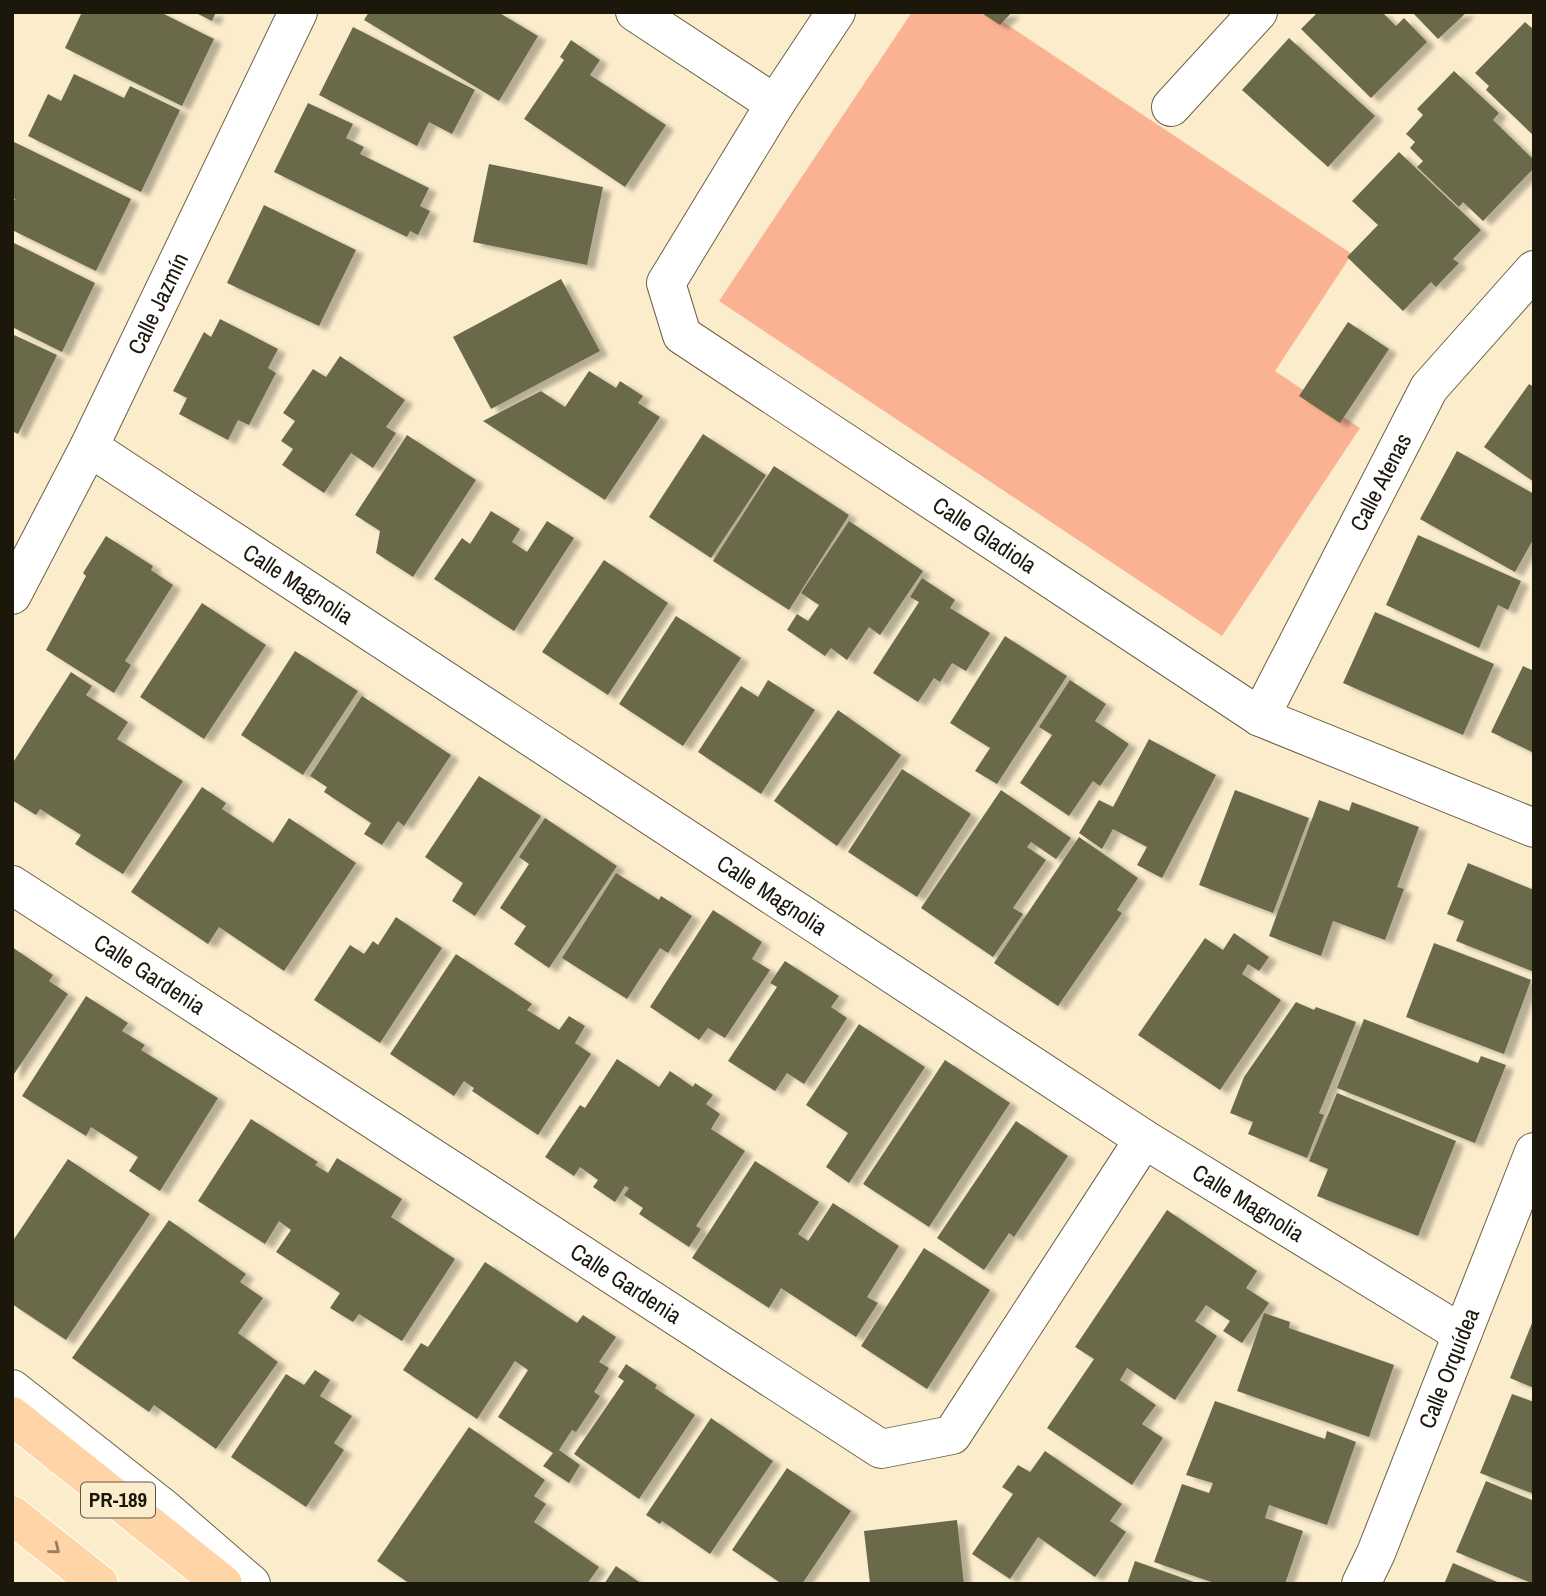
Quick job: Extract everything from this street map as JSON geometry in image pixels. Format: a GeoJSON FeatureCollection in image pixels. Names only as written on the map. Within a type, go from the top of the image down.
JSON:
{"type":"FeatureCollection","features":[{"type":"Feature","properties":{"kind":"main road","name":"PR-189"},"geometry":{"type":"LineString","coordinates":[[12,1416],[223,1584]]}},
{"type":"Feature","properties":{"kind":"main road"},"geometry":{"type":"LineString","coordinates":[[12,1515],[99,1584]]}},
{"type":"Feature","properties":{"kind":"street","name":"Calle Jazmín"},"geometry":{"type":"LineString","coordinates":[[12,595],[89,447],[298,12]]}},
{"type":"Feature","properties":{"kind":"street"},"geometry":{"type":"LineString","coordinates":[[635,12],[775,104]]}},
{"type":"Feature","properties":{"kind":"street","name":"Calle Gladiola"},"geometry":{"type":"LineString","coordinates":[[836,12],[775,104],[666,283],[682,334],[1260,717],[1534,828]]}},
{"type":"Feature","properties":{"kind":"street"},"geometry":{"type":"LineString","coordinates":[[1171,107],[1258,12]]}},
{"type":"Feature","properties":{"kind":"street","name":"Calle Atenas"},"geometry":{"type":"LineString","coordinates":[[1260,717],[1429,388],[1534,270]]}},
{"type":"Feature","properties":{"kind":"street","name":"Calle Magnolia"},"geometry":{"type":"LineString","coordinates":[[89,447],[1144,1139],[1462,1334]]}},
{"type":"Feature","properties":{"kind":"street","name":"Calle Gardenia"},"geometry":{"type":"LineString","coordinates":[[12,885],[881,1449],[952,1435],[1144,1139]]}},
{"type":"Feature","properties":{"kind":"street","name":"Calle Orquídea"},"geometry":{"type":"LineString","coordinates":[[1361,1584],[1376,1553],[1534,1152]]}},
{"type":"Feature","properties":{"kind":"street"},"geometry":{"type":"LineString","coordinates":[[12,1389],[163,1508],[251,1584]]}},
{"type":"Feature","properties":{"kind":"shaded area"},"geometry":{"type":"Polygon","coordinates":[[[912,12],[988,12],[1352,254],[1275,371],[1360,428],[1222,636],[719,301],[912,12]]]}},
{"type":"Feature","properties":{"kind":"building"},"geometry":{"type":"Polygon","coordinates":[[[82,12],[160,12],[214,39],[182,106],[65,48],[82,12]]]}},
{"type":"Feature","properties":{"kind":"building"},"geometry":{"type":"Polygon","coordinates":[[[194,12],[216,12],[212,21],[194,12]]]}},
{"type":"Feature","properties":{"kind":"building"},"geometry":{"type":"Polygon","coordinates":[[[369,12],[498,12],[538,36],[499,101],[364,20],[369,12]]]}},
{"type":"Feature","properties":{"kind":"building"},"geometry":{"type":"Polygon","coordinates":[[[980,12],[1012,12],[1000,25],[980,12]]]}},
{"type":"Feature","properties":{"kind":"building"},"geometry":{"type":"Polygon","coordinates":[[[1318,12],[1382,12],[1396,26],[1404,18],[1427,42],[1371,98],[1301,29],[1318,12]]]}},
{"type":"Feature","properties":{"kind":"building"},"geometry":{"type":"Polygon","coordinates":[[[1412,12],[1467,12],[1438,39],[1412,12]]]}},
{"type":"Feature","properties":{"kind":"building"},"geometry":{"type":"Polygon","coordinates":[[[1525,22],[1534,30],[1534,136],[1486,90],[1489,86],[1475,73],[1525,22]]]}},
{"type":"Feature","properties":{"kind":"building"},"geometry":{"type":"Polygon","coordinates":[[[353,27],[475,90],[452,134],[429,122],[417,146],[319,95],[353,27]]]}},
{"type":"Feature","properties":{"kind":"building"},"geometry":{"type":"Polygon","coordinates":[[[1289,38],[1375,116],[1328,167],[1242,90],[1289,38]]]}},
{"type":"Feature","properties":{"kind":"building"},"geometry":{"type":"Polygon","coordinates":[[[571,40],[600,60],[590,75],[666,125],[625,187],[524,119],[564,60],[560,57],[571,40]]]}},
{"type":"Feature","properties":{"kind":"building"},"geometry":{"type":"Polygon","coordinates":[[[1454,71],[1499,113],[1493,120],[1534,160],[1534,168],[1483,221],[1463,202],[1459,207],[1417,167],[1423,161],[1410,148],[1415,142],[1406,134],[1423,115],[1417,109],[1454,71]]]}},
{"type":"Feature","properties":{"kind":"building"},"geometry":{"type":"Polygon","coordinates":[[[74,74],[124,98],[130,86],[180,110],[141,192],[28,136],[48,94],[61,101],[74,74]]]}},
{"type":"Feature","properties":{"kind":"building"},"geometry":{"type":"Polygon","coordinates":[[[308,103],[353,124],[346,138],[364,147],[360,154],[429,188],[420,206],[430,211],[418,235],[410,231],[407,237],[274,172],[308,103]]]}},
{"type":"Feature","properties":{"kind":"building"},"geometry":{"type":"Polygon","coordinates":[[[12,141],[131,199],[96,271],[12,230],[12,204],[15,199],[12,198],[12,141]]]}},
{"type":"Feature","properties":{"kind":"building"},"geometry":{"type":"Polygon","coordinates":[[[1399,152],[1481,230],[1453,259],[1459,263],[1436,287],[1431,282],[1403,311],[1347,257],[1378,225],[1352,201],[1399,152]]]}},
{"type":"Feature","properties":{"kind":"building"},"geometry":{"type":"Polygon","coordinates":[[[489,164],[603,187],[587,265],[473,242],[489,164]]]}},
{"type":"Feature","properties":{"kind":"building"},"geometry":{"type":"Polygon","coordinates":[[[264,205],[356,250],[319,326],[227,283],[264,205]]]}},
{"type":"Feature","properties":{"kind":"building"},"geometry":{"type":"Polygon","coordinates":[[[12,242],[95,283],[62,352],[12,327],[12,242]]]}},
{"type":"Feature","properties":{"kind":"building"},"geometry":{"type":"Polygon","coordinates":[[[561,279],[600,351],[491,409],[453,337],[561,279]]]}},
{"type":"Feature","properties":{"kind":"building"},"geometry":{"type":"Polygon","coordinates":[[[220,319],[278,349],[268,368],[276,373],[249,425],[238,420],[228,440],[179,414],[187,398],[173,391],[204,332],[211,337],[220,319]]]}},
{"type":"Feature","properties":{"kind":"building"},"geometry":{"type":"Polygon","coordinates":[[[1348,322],[1389,349],[1340,423],[1299,396],[1348,322]]]}},
{"type":"Feature","properties":{"kind":"building"},"geometry":{"type":"Polygon","coordinates":[[[12,334],[57,355],[18,434],[12,431],[12,334]]]}},
{"type":"Feature","properties":{"kind":"building"},"geometry":{"type":"Polygon","coordinates":[[[340,356],[405,400],[386,427],[396,433],[373,468],[351,453],[324,493],[282,465],[293,449],[281,441],[295,421],[283,413],[313,369],[326,377],[340,356]]]}},
{"type":"Feature","properties":{"kind":"building"},"geometry":{"type":"Polygon","coordinates":[[[589,371],[616,388],[620,381],[643,396],[638,403],[660,417],[605,500],[483,421],[541,391],[565,407],[589,371]]]}},
{"type":"Feature","properties":{"kind":"building"},"geometry":{"type":"Polygon","coordinates":[[[1529,384],[1534,387],[1534,482],[1484,447],[1529,384]]]}},
{"type":"Feature","properties":{"kind":"building"},"geometry":{"type":"Polygon","coordinates":[[[703,434],[766,475],[711,558],[649,517],[703,434]]]}},
{"type":"Feature","properties":{"kind":"building"},"geometry":{"type":"Polygon","coordinates":[[[407,435],[476,480],[413,577],[376,553],[380,531],[355,515],[407,435]]]}},
{"type":"Feature","properties":{"kind":"building"},"geometry":{"type":"Polygon","coordinates":[[[1457,451],[1534,494],[1534,538],[1515,572],[1420,519],[1457,451]]]}},
{"type":"Feature","properties":{"kind":"building"},"geometry":{"type":"Polygon","coordinates":[[[774,466],[849,515],[789,610],[713,561],[774,466]]]}},
{"type":"Feature","properties":{"kind":"building"},"geometry":{"type":"Polygon","coordinates":[[[491,511],[520,529],[512,542],[527,552],[547,521],[574,538],[514,631],[434,579],[462,538],[470,544],[491,511]]]}},
{"type":"Feature","properties":{"kind":"building"},"geometry":{"type":"Polygon","coordinates":[[[849,521],[923,571],[880,635],[869,627],[847,660],[831,648],[825,656],[787,630],[797,614],[808,621],[819,605],[801,593],[849,521]]]}},
{"type":"Feature","properties":{"kind":"building"},"geometry":{"type":"Polygon","coordinates":[[[1418,535],[1521,581],[1508,610],[1498,605],[1479,648],[1386,605],[1418,535]]]}},
{"type":"Feature","properties":{"kind":"building"},"geometry":{"type":"Polygon","coordinates":[[[106,536],[153,566],[151,570],[173,585],[125,661],[131,665],[114,693],[46,650],[86,576],[83,573],[106,536]]]}},
{"type":"Feature","properties":{"kind":"building"},"geometry":{"type":"Polygon","coordinates":[[[604,560],[668,603],[608,695],[542,652],[604,560]]]}},
{"type":"Feature","properties":{"kind":"building"},"geometry":{"type":"Polygon","coordinates":[[[922,578],[955,600],[950,608],[990,633],[966,671],[952,663],[940,682],[934,678],[918,702],[873,673],[919,602],[910,597],[922,578]]]}},
{"type":"Feature","properties":{"kind":"building"},"geometry":{"type":"Polygon","coordinates":[[[202,603],[266,645],[204,739],[140,697],[202,603]]]}},
{"type":"Feature","properties":{"kind":"building"},"geometry":{"type":"Polygon","coordinates":[[[1375,612],[1494,664],[1463,735],[1343,683],[1375,612]]]}},
{"type":"Feature","properties":{"kind":"building"},"geometry":{"type":"Polygon","coordinates":[[[676,616],[741,658],[683,746],[619,704],[676,616]]]}},
{"type":"Feature","properties":{"kind":"building"},"geometry":{"type":"Polygon","coordinates":[[[1005,636],[1067,676],[997,784],[975,771],[990,748],[950,723],[1005,636]]]}},
{"type":"Feature","properties":{"kind":"building"},"geometry":{"type":"Polygon","coordinates":[[[295,651],[358,691],[303,775],[241,735],[295,651]]]}},
{"type":"Feature","properties":{"kind":"building"},"geometry":{"type":"Polygon","coordinates":[[[1523,666],[1534,671],[1534,753],[1491,732],[1523,666]]]}},
{"type":"Feature","properties":{"kind":"building"},"geometry":{"type":"Polygon","coordinates":[[[71,672],[92,686],[86,695],[128,722],[117,739],[183,781],[123,874],[75,844],[81,835],[40,809],[36,815],[12,800],[12,764],[71,672]]]}},
{"type":"Feature","properties":{"kind":"building"},"geometry":{"type":"Polygon","coordinates":[[[768,680],[815,710],[761,794],[698,752],[741,686],[758,697],[768,680]]]}},
{"type":"Feature","properties":{"kind":"building"},"geometry":{"type":"Polygon","coordinates":[[[1070,680],[1106,704],[1095,721],[1129,744],[1100,786],[1093,781],[1069,816],[1020,783],[1052,735],[1039,727],[1070,680]]]}},
{"type":"Feature","properties":{"kind":"building"},"geometry":{"type":"Polygon","coordinates":[[[362,696],[451,755],[404,826],[398,821],[382,845],[364,834],[371,823],[324,792],[327,787],[310,776],[362,696]]]}},
{"type":"Feature","properties":{"kind":"building"},"geometry":{"type":"Polygon","coordinates":[[[838,710],[901,755],[837,846],[774,801],[838,710]]]}},
{"type":"Feature","properties":{"kind":"building"},"geometry":{"type":"Polygon","coordinates":[[[1149,739],[1216,775],[1162,878],[1137,865],[1147,847],[1113,829],[1102,849],[1079,833],[1099,800],[1113,807],[1149,739]]]}},
{"type":"Feature","properties":{"kind":"building"},"geometry":{"type":"Polygon","coordinates":[[[902,769],[971,814],[917,897],[848,852],[902,769]]]}},
{"type":"Feature","properties":{"kind":"building"},"geometry":{"type":"Polygon","coordinates":[[[479,776],[541,816],[475,916],[452,901],[463,883],[425,857],[479,776]]]}},
{"type":"Feature","properties":{"kind":"building"},"geometry":{"type":"Polygon","coordinates":[[[202,787],[226,803],[222,809],[273,843],[289,818],[356,863],[284,971],[219,927],[208,944],[131,892],[202,787]]]}},
{"type":"Feature","properties":{"kind":"building"},"geometry":{"type":"Polygon","coordinates":[[[1001,790],[1071,838],[1056,859],[1031,842],[1027,847],[1046,860],[1013,908],[1023,914],[993,957],[921,908],[1001,790]]]}},
{"type":"Feature","properties":{"kind":"building"},"geometry":{"type":"Polygon","coordinates":[[[1235,790],[1309,818],[1273,913],[1199,885],[1235,790]]]}},
{"type":"Feature","properties":{"kind":"building"},"geometry":{"type":"Polygon","coordinates":[[[1319,800],[1349,811],[1352,802],[1419,827],[1397,887],[1404,889],[1385,940],[1333,921],[1321,956],[1269,936],[1319,800]]]}},
{"type":"Feature","properties":{"kind":"building"},"geometry":{"type":"Polygon","coordinates":[[[545,818],[617,866],[549,968],[514,944],[526,926],[500,908],[529,864],[519,857],[545,818]]]}},
{"type":"Feature","properties":{"kind":"building"},"geometry":{"type":"Polygon","coordinates":[[[1079,837],[1138,878],[1117,910],[1122,913],[1058,1006],[994,963],[1079,837]]]}},
{"type":"Feature","properties":{"kind":"building"},"geometry":{"type":"Polygon","coordinates":[[[1468,863],[1534,890],[1534,972],[1456,941],[1464,921],[1447,914],[1468,863]]]}},
{"type":"Feature","properties":{"kind":"building"},"geometry":{"type":"Polygon","coordinates":[[[616,873],[659,900],[661,896],[692,916],[668,953],[660,948],[627,999],[562,958],[616,873]]]}},
{"type":"Feature","properties":{"kind":"building"},"geometry":{"type":"Polygon","coordinates":[[[713,910],[762,942],[752,959],[770,970],[725,1038],[708,1028],[699,1040],[650,1007],[713,910]]]}},
{"type":"Feature","properties":{"kind":"building"},"geometry":{"type":"Polygon","coordinates":[[[396,917],[442,948],[380,1043],[314,1000],[350,945],[364,954],[373,941],[378,945],[396,917]]]}},
{"type":"Feature","properties":{"kind":"building"},"geometry":{"type":"Polygon","coordinates":[[[1234,933],[1269,957],[1259,971],[1248,964],[1242,974],[1281,1000],[1220,1090],[1138,1035],[1205,938],[1223,950],[1234,933]]]}},
{"type":"Feature","properties":{"kind":"building"},"geometry":{"type":"Polygon","coordinates":[[[1434,943],[1531,980],[1504,1054],[1406,1017],[1434,943]]]}},
{"type":"Feature","properties":{"kind":"building"},"geometry":{"type":"Polygon","coordinates":[[[12,947],[53,975],[49,981],[68,994],[12,1077],[12,947]]]}},
{"type":"Feature","properties":{"kind":"building"},"geometry":{"type":"Polygon","coordinates":[[[456,954],[532,1004],[527,1010],[559,1030],[569,1016],[585,1026],[575,1043],[591,1054],[538,1135],[472,1091],[474,1088],[464,1081],[454,1096],[390,1054],[456,954]]]}},
{"type":"Feature","properties":{"kind":"building"},"geometry":{"type":"Polygon","coordinates":[[[785,961],[839,996],[831,1007],[847,1018],[804,1084],[787,1073],[775,1091],[728,1061],[777,987],[770,983],[785,961]]]}},
{"type":"Feature","properties":{"kind":"building"},"geometry":{"type":"Polygon","coordinates":[[[86,996],[128,1023],[122,1031],[145,1045],[141,1050],[218,1098],[160,1191],[129,1171],[138,1157],[91,1127],[86,1136],[22,1096],[86,996]]]}},
{"type":"Feature","properties":{"kind":"building"},"geometry":{"type":"Polygon","coordinates":[[[1296,1002],[1356,1022],[1319,1113],[1324,1115],[1307,1158],[1248,1134],[1253,1122],[1230,1113],[1244,1077],[1296,1002]]]}},
{"type":"Feature","properties":{"kind":"building"},"geometry":{"type":"Polygon","coordinates":[[[1364,1019],[1478,1063],[1481,1056],[1506,1065],[1475,1143],[1337,1088],[1364,1019]]]}},
{"type":"Feature","properties":{"kind":"building"},"geometry":{"type":"Polygon","coordinates":[[[859,1024],[925,1067],[849,1183],[826,1167],[848,1133],[806,1105],[859,1024]]]}},
{"type":"Feature","properties":{"kind":"building"},"geometry":{"type":"Polygon","coordinates":[[[617,1059],[659,1087],[670,1071],[693,1087],[695,1083],[713,1095],[706,1104],[720,1114],[711,1129],[745,1151],[696,1226],[701,1229],[689,1247],[639,1214],[643,1208],[624,1195],[629,1188],[625,1186],[615,1202],[593,1187],[598,1180],[580,1167],[574,1176],[545,1157],[580,1105],[585,1108],[617,1059]]]}},
{"type":"Feature","properties":{"kind":"building"},"geometry":{"type":"Polygon","coordinates":[[[945,1060],[1010,1103],[929,1227],[863,1184],[945,1060]]]}},
{"type":"Feature","properties":{"kind":"building"},"geometry":{"type":"Polygon","coordinates":[[[1337,1093],[1456,1141],[1418,1236],[1317,1196],[1328,1169],[1309,1161],[1337,1093]]]}},
{"type":"Feature","properties":{"kind":"building"},"geometry":{"type":"Polygon","coordinates":[[[251,1119],[318,1162],[315,1165],[328,1173],[337,1158],[402,1199],[391,1217],[455,1259],[402,1341],[359,1314],[353,1322],[330,1308],[340,1293],[276,1252],[291,1230],[279,1221],[265,1244],[198,1201],[251,1119]]]}},
{"type":"Feature","properties":{"kind":"building"},"geometry":{"type":"Polygon","coordinates":[[[1016,1121],[1068,1156],[1014,1237],[1009,1233],[984,1270],[937,1238],[1016,1121]]]}},
{"type":"Feature","properties":{"kind":"building"},"geometry":{"type":"Polygon","coordinates":[[[68,1159],[150,1214],[66,1340],[12,1304],[12,1242],[68,1159]]]}},
{"type":"Feature","properties":{"kind":"building"},"geometry":{"type":"Polygon","coordinates":[[[755,1161],[819,1202],[798,1234],[808,1241],[833,1203],[899,1246],[867,1297],[878,1303],[856,1337],[781,1288],[769,1308],[692,1258],[755,1161]]]}},
{"type":"Feature","properties":{"kind":"building"},"geometry":{"type":"Polygon","coordinates":[[[1167,1210],[1257,1271],[1246,1288],[1269,1303],[1242,1343],[1223,1331],[1230,1321],[1206,1305],[1195,1321],[1217,1336],[1175,1400],[1127,1368],[1120,1380],[1156,1405],[1142,1424],[1163,1438],[1132,1485],[1047,1428],[1094,1359],[1075,1347],[1167,1210]]]}},
{"type":"Feature","properties":{"kind":"building"},"geometry":{"type":"Polygon","coordinates":[[[169,1220],[246,1274],[240,1282],[263,1298],[238,1333],[278,1362],[216,1449],[154,1405],[149,1412],[72,1358],[169,1220]]]}},
{"type":"Feature","properties":{"kind":"building"},"geometry":{"type":"Polygon","coordinates":[[[924,1248],[990,1290],[927,1389],[861,1346],[924,1248]]]}},
{"type":"Feature","properties":{"kind":"building"},"geometry":{"type":"Polygon","coordinates":[[[485,1262],[577,1323],[583,1315],[616,1337],[599,1362],[609,1368],[594,1392],[600,1396],[576,1432],[572,1430],[559,1450],[580,1465],[569,1483],[543,1466],[553,1453],[498,1417],[528,1370],[515,1361],[477,1419],[403,1370],[421,1343],[428,1347],[485,1262]]]}},
{"type":"Feature","properties":{"kind":"building"},"geometry":{"type":"Polygon","coordinates":[[[1264,1313],[1290,1322],[1289,1328],[1394,1365],[1369,1437],[1237,1391],[1264,1313]]]}},
{"type":"Feature","properties":{"kind":"building"},"geometry":{"type":"Polygon","coordinates":[[[1534,1318],[1534,1388],[1510,1378],[1534,1318]]]}},
{"type":"Feature","properties":{"kind":"building"},"geometry":{"type":"Polygon","coordinates":[[[626,1364],[695,1415],[639,1499],[574,1454],[624,1381],[618,1377],[626,1364]]]}},
{"type":"Feature","properties":{"kind":"building"},"geometry":{"type":"Polygon","coordinates":[[[315,1370],[330,1380],[320,1396],[352,1416],[334,1443],[344,1450],[306,1507],[231,1457],[286,1374],[304,1385],[315,1370]]]}},
{"type":"Feature","properties":{"kind":"building"},"geometry":{"type":"Polygon","coordinates":[[[1512,1394],[1534,1402],[1534,1494],[1480,1473],[1512,1394]]]}},
{"type":"Feature","properties":{"kind":"building"},"geometry":{"type":"Polygon","coordinates":[[[1215,1401],[1325,1439],[1327,1431],[1356,1442],[1327,1525],[1269,1505],[1265,1518],[1303,1531],[1285,1584],[1217,1584],[1154,1562],[1182,1484],[1209,1493],[1213,1483],[1186,1475],[1215,1401]]]}},
{"type":"Feature","properties":{"kind":"building"},"geometry":{"type":"Polygon","coordinates":[[[711,1418],[773,1461],[710,1554],[662,1521],[660,1524],[646,1515],[711,1418]]]}},
{"type":"Feature","properties":{"kind":"building"},"geometry":{"type":"Polygon","coordinates":[[[469,1427],[545,1480],[534,1496],[546,1504],[534,1522],[599,1567],[587,1584],[410,1584],[377,1561],[469,1427]]]}},
{"type":"Feature","properties":{"kind":"building"},"geometry":{"type":"Polygon","coordinates":[[[1045,1451],[1122,1504],[1110,1521],[1126,1532],[1095,1577],[1038,1537],[1010,1579],[972,1554],[1013,1494],[1002,1487],[1018,1465],[1030,1472],[1045,1451]]]}},
{"type":"Feature","properties":{"kind":"building"},"geometry":{"type":"Polygon","coordinates":[[[787,1468],[851,1511],[802,1584],[782,1584],[732,1550],[787,1468]]]}},
{"type":"Feature","properties":{"kind":"building"},"geometry":{"type":"Polygon","coordinates":[[[1486,1481],[1534,1501],[1534,1584],[1456,1552],[1486,1481]]]}},
{"type":"Feature","properties":{"kind":"building"},"geometry":{"type":"Polygon","coordinates":[[[957,1520],[964,1584],[870,1584],[864,1531],[957,1520]]]}},
{"type":"Feature","properties":{"kind":"building"},"geometry":{"type":"Polygon","coordinates":[[[1135,1561],[1197,1583],[1197,1584],[1127,1584],[1135,1561]]]}},
{"type":"Feature","properties":{"kind":"building"},"geometry":{"type":"Polygon","coordinates":[[[1453,1563],[1502,1584],[1444,1584],[1453,1563]]]}},
{"type":"Feature","properties":{"kind":"building"},"geometry":{"type":"Polygon","coordinates":[[[616,1566],[642,1584],[604,1584],[616,1566]]]}}]}
